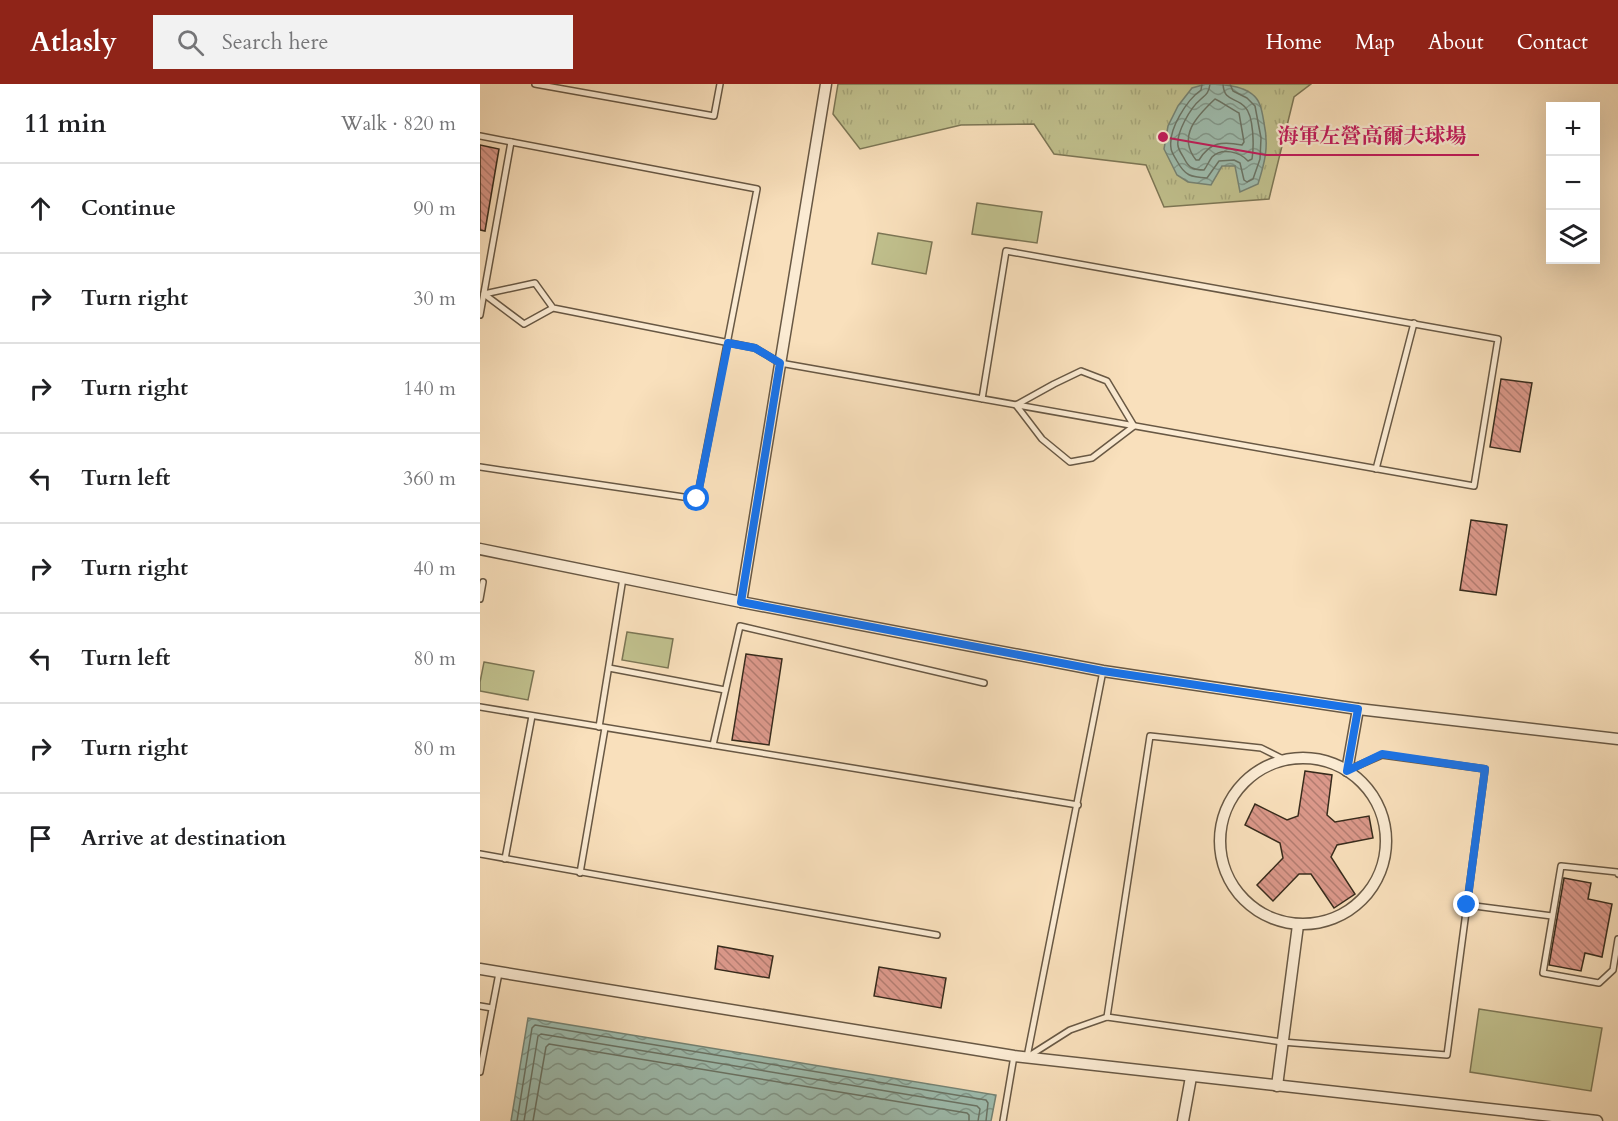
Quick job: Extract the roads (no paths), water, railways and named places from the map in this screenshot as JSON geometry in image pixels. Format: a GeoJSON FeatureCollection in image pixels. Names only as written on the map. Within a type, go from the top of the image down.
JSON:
{"type":"FeatureCollection","features":[{"type":"Feature","properties":{"kind":"street"},"geometry":{"type":"LineString","coordinates":[[741,602],[826,84]]}},
{"type":"Feature","properties":{"kind":"street"},"geometry":{"type":"LineString","coordinates":[[480,549],[741,602],[1103,671],[1358,709],[1618,740]]}},
{"type":"Feature","properties":{"kind":"street"},"geometry":{"type":"LineString","coordinates":[[1347,771],[1358,709]]}},
{"type":"Feature","properties":{"kind":"street"},"geometry":{"type":"LineString","coordinates":[[1307,758],[1328,762],[1347,771],[1371,794],[1384,825],[1386,842],[1384,858],[1370,889],[1346,912],[1331,920],[1315,924],[1298,925],[1279,921],[1260,913],[1232,886],[1224,868],[1220,848],[1221,828],[1226,809],[1236,792],[1250,777],[1266,766],[1285,760],[1307,758]]}},
{"type":"Feature","properties":{"kind":"street"},"geometry":{"type":"LineString","coordinates":[[1276,1086],[1298,925]]}},
{"type":"Feature","properties":{"kind":"street"},"geometry":{"type":"LineString","coordinates":[[480,969],[1014,1056],[1597,1121]]}},
{"type":"Feature","properties":{"kind":"street"},"geometry":{"type":"LineString","coordinates":[[1183,1121],[1191,1077]]}},
{"type":"Feature","properties":{"kind":"lane"},"geometry":{"type":"LineString","coordinates":[[535,84],[714,116],[720,84]]}},
{"type":"Feature","properties":{"kind":"lane"},"geometry":{"type":"LineString","coordinates":[[480,136],[757,189],[697,499],[480,467]]}},
{"type":"Feature","properties":{"kind":"lane"},"geometry":{"type":"LineString","coordinates":[[480,315],[511,142]]}},
{"type":"Feature","properties":{"kind":"lane"},"geometry":{"type":"LineString","coordinates":[[482,294],[524,324],[553,308],[755,348],[780,363],[982,399],[1376,469],[1474,486],[1498,339],[1006,251],[982,399]]}},
{"type":"Feature","properties":{"kind":"lane"},"geometry":{"type":"LineString","coordinates":[[482,294],[535,283],[553,308]]}},
{"type":"Feature","properties":{"kind":"lane"},"geometry":{"type":"LineString","coordinates":[[1376,469],[1414,323]]}},
{"type":"Feature","properties":{"kind":"lane"},"geometry":{"type":"LineString","coordinates":[[1016,405],[1081,371],[1107,381],[1134,426]]}},
{"type":"Feature","properties":{"kind":"lane"},"geometry":{"type":"LineString","coordinates":[[1016,405],[1042,439],[1070,462],[1092,458],[1134,426]]}},
{"type":"Feature","properties":{"kind":"lane"},"geometry":{"type":"LineString","coordinates":[[580,873],[623,578]]}},
{"type":"Feature","properties":{"kind":"lane"},"geometry":{"type":"LineString","coordinates":[[480,599],[483,582]]}},
{"type":"Feature","properties":{"kind":"lane"},"geometry":{"type":"LineString","coordinates":[[713,745],[740,626],[984,683]]}},
{"type":"Feature","properties":{"kind":"lane"},"geometry":{"type":"LineString","coordinates":[[609,668],[725,690]]}},
{"type":"Feature","properties":{"kind":"lane"},"geometry":{"type":"LineString","coordinates":[[1027,1057],[1103,671]]}},
{"type":"Feature","properties":{"kind":"lane"},"geometry":{"type":"LineString","coordinates":[[480,707],[1078,805]]}},
{"type":"Feature","properties":{"kind":"lane"},"geometry":{"type":"LineString","coordinates":[[505,859],[532,716]]}},
{"type":"Feature","properties":{"kind":"lane"},"geometry":{"type":"LineString","coordinates":[[1107,1017],[1150,736],[1261,748],[1285,760]]}},
{"type":"Feature","properties":{"kind":"lane"},"geometry":{"type":"LineString","coordinates":[[1027,1057],[1070,1030],[1107,1017],[1282,1042],[1447,1055],[1485,769],[1382,754],[1347,771]]}},
{"type":"Feature","properties":{"kind":"lane"},"geometry":{"type":"LineString","coordinates":[[480,854],[937,935]]}},
{"type":"Feature","properties":{"kind":"lane"},"geometry":{"type":"LineString","coordinates":[[1618,873],[1561,866],[1543,973],[1599,984],[1613,970],[1618,939]]}},
{"type":"Feature","properties":{"kind":"lane"},"geometry":{"type":"LineString","coordinates":[[1467,905],[1552,916]]}},
{"type":"Feature","properties":{"kind":"lane"},"geometry":{"type":"LineString","coordinates":[[480,1072],[499,973]]}},
{"type":"Feature","properties":{"kind":"lane"},"geometry":{"type":"LineString","coordinates":[[480,1006],[492,1008]]}},
{"type":"Feature","properties":{"kind":"lane"},"geometry":{"type":"LineString","coordinates":[[1003,1121],[1014,1056]]}},
{"type":"Feature","properties":{"kind":"water"},"geometry":{"type":"Polygon","coordinates":[[[1206,84],[1237,87],[1251,93],[1261,107],[1266,139],[1263,168],[1258,184],[1240,192],[1235,166],[1222,166],[1211,185],[1188,182],[1177,175],[1164,149],[1168,126],[1178,106],[1192,88],[1206,84]]]}},
{"type":"Feature","properties":{"kind":"water"},"geometry":{"type":"Polygon","coordinates":[[[528,1018],[996,1095],[991,1121],[511,1121],[528,1018]]]}},
{"type":"Feature","properties":{"kind":"place","name":"海軍左營高爾夫球場"},"geometry":{"type":"Point","coordinates":[1163,137]}}]}
